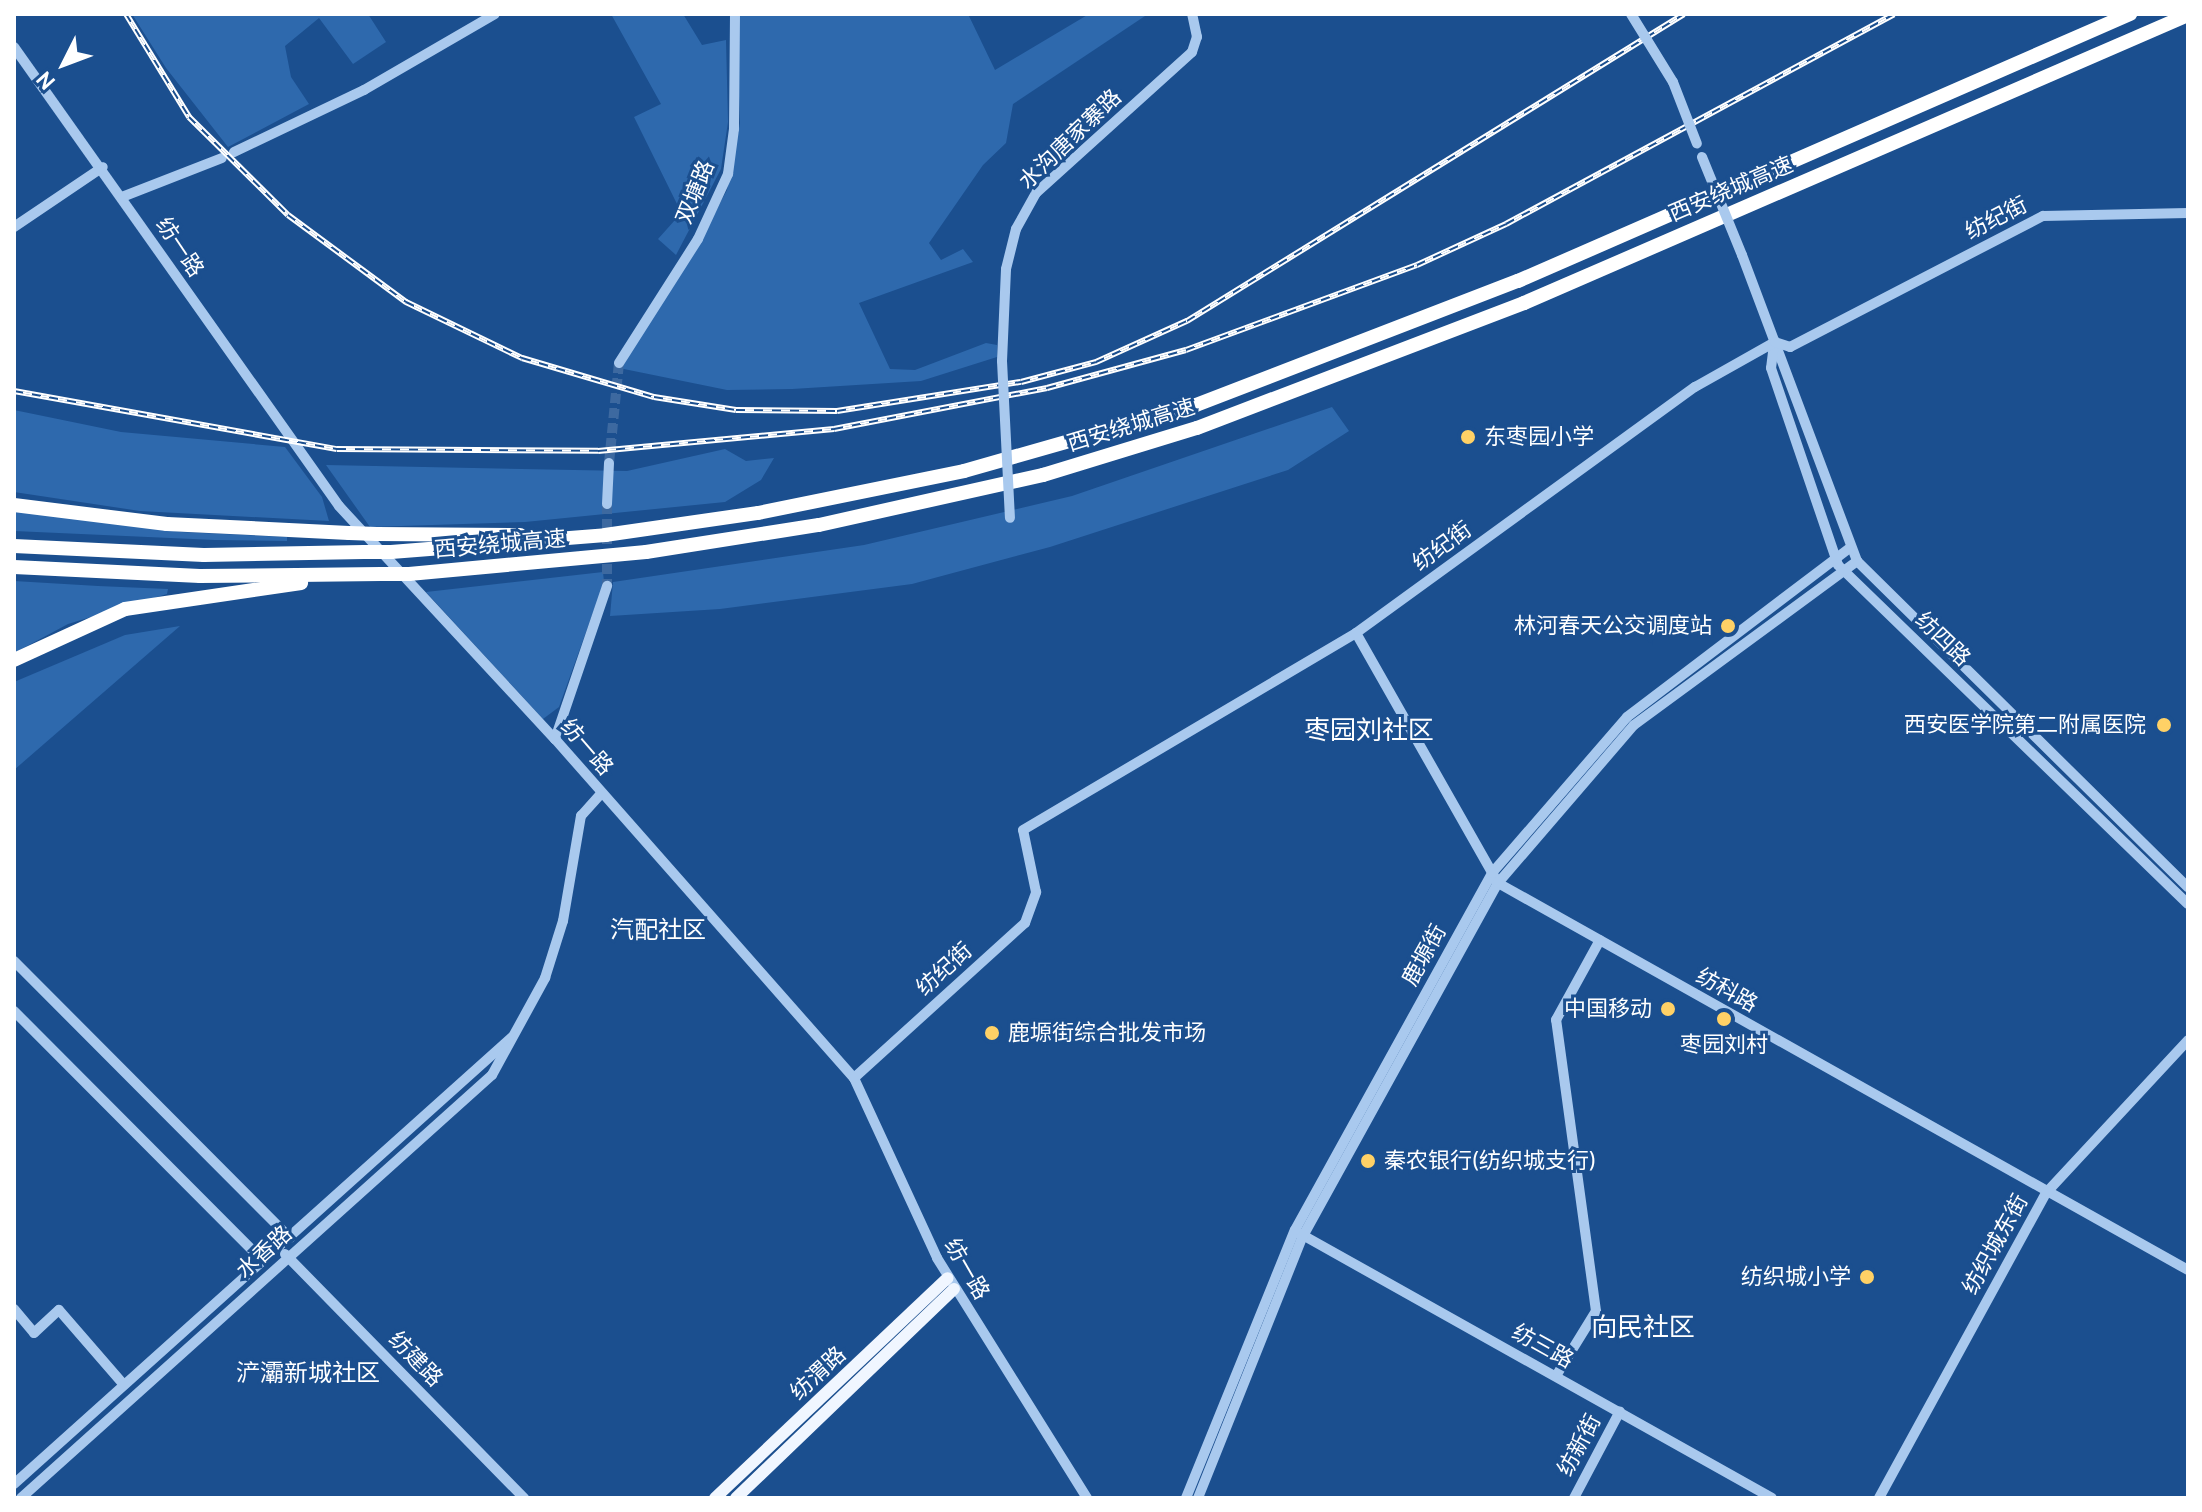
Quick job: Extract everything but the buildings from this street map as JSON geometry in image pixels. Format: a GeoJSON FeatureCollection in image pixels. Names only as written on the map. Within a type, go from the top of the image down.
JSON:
{"type":"FeatureCollection","features":[{"type":"Feature","properties":{"kind":"highway","name":"西安绕城高速"},"geometry":{"type":"LineString","coordinates":[[14,546],[204,555],[391,552],[605,535],[758,513],[920,481],[1196,405],[1518,281],[2130,14]]}},
{"type":"Feature","properties":{"kind":"highway","name":"西安绕城高速"},"geometry":{"type":"LineString","coordinates":[[14,567],[200,576],[361,576],[531,566],[819,525],[1043,475],[1197,428],[1353,373],[1524,303],[2188,15]]}},
{"type":"Feature","properties":{"kind":"highway"},"geometry":{"type":"LineString","coordinates":[[14,505],[167,524],[377,534],[605,535]]}},
{"type":"Feature","properties":{"kind":"highway"},"geometry":{"type":"LineString","coordinates":[[14,660],[81,625],[144,604],[361,576]]}},
{"type":"Feature","properties":{"kind":"main road","name":"纺渭路"},"geometry":{"type":"LineString","coordinates":[[715,1498],[951,1283]]}},
{"type":"Feature","properties":{"kind":"main road","name":"纺渭路"},"geometry":{"type":"LineString","coordinates":[[736,1498],[951,1283]]}},
{"type":"Feature","properties":{"kind":"street"},"geometry":{"type":"LineString","coordinates":[[234,152],[364,90],[495,14]]}},
{"type":"Feature","properties":{"kind":"street","name":"双塘路"},"geometry":{"type":"LineString","coordinates":[[619,363],[698,239],[728,174],[734,129],[735,14]]}},
{"type":"Feature","properties":{"kind":"street","name":"水沟唐家寨路"},"geometry":{"type":"LineString","coordinates":[[1010,518],[1002,361],[1006,269],[1016,229],[1036,193],[1192,52],[1197,37],[1192,14]]}},
{"type":"Feature","properties":{"kind":"street","name":"纺四路"},"geometry":{"type":"LineString","coordinates":[[1631,14],[1673,82],[1857,561],[2188,887]]}},
{"type":"Feature","properties":{"kind":"street","name":"纺一路"},"geometry":{"type":"LineString","coordinates":[[14,47],[103,167],[251,388],[339,506],[555,739],[854,1078],[951,1283],[1087,1498]]}},
{"type":"Feature","properties":{"kind":"street"},"geometry":{"type":"LineString","coordinates":[[122,197],[222,158]]}},
{"type":"Feature","properties":{"kind":"street"},"geometry":{"type":"LineString","coordinates":[[14,227],[103,167]]}},
{"type":"Feature","properties":{"kind":"street","name":"纺纪街"},"geometry":{"type":"LineString","coordinates":[[854,1078],[1025,923],[1036,892],[1023,830],[1356,633],[1695,387],[1775,342],[1790,347],[2043,216],[2188,213]]}},
{"type":"Feature","properties":{"kind":"street","name":"纺四路"},"geometry":{"type":"LineString","coordinates":[[1775,342],[1771,368],[1843,571],[2188,904]]}},
{"type":"Feature","properties":{"kind":"street"},"geometry":{"type":"LineString","coordinates":[[607,504],[609,463]]}},
{"type":"Feature","properties":{"kind":"street","name":"鹿塬街"},"geometry":{"type":"LineString","coordinates":[[1186,1498],[1299,1233],[1495,878],[1627,717],[1851,547]]}},
{"type":"Feature","properties":{"kind":"street","name":"鹿塬街"},"geometry":{"type":"LineString","coordinates":[[1495,878],[1634,725],[1857,561]]}},
{"type":"Feature","properties":{"kind":"street"},"geometry":{"type":"LineString","coordinates":[[555,739],[607,586]]}},
{"type":"Feature","properties":{"kind":"street"},"geometry":{"type":"LineString","coordinates":[[1356,633],[1495,878]]}},
{"type":"Feature","properties":{"kind":"street","name":"水香路"},"geometry":{"type":"LineString","coordinates":[[21,1498],[492,1075],[521,1026],[560,934],[581,816],[601,794]]}},
{"type":"Feature","properties":{"kind":"street","name":"纺科路"},"geometry":{"type":"LineString","coordinates":[[1495,878],[2046,1193],[2188,1270]]}},
{"type":"Feature","properties":{"kind":"street"},"geometry":{"type":"LineString","coordinates":[[1556,1376],[1596,1311],[1556,1020],[1600,940]]}},
{"type":"Feature","properties":{"kind":"street"},"geometry":{"type":"LineString","coordinates":[[14,961],[290,1238]]}},
{"type":"Feature","properties":{"kind":"street"},"geometry":{"type":"LineString","coordinates":[[14,1011],[263,1261]]}},
{"type":"Feature","properties":{"kind":"street","name":"水香路"},"geometry":{"type":"LineString","coordinates":[[14,1484],[290,1238],[521,1026]]}},
{"type":"Feature","properties":{"kind":"street","name":"纺织城东街"},"geometry":{"type":"LineString","coordinates":[[1879,1498],[2046,1193],[2188,1040]]}},
{"type":"Feature","properties":{"kind":"street","name":"鹿塬街"},"geometry":{"type":"LineString","coordinates":[[1198,1498],[1299,1233]]}},
{"type":"Feature","properties":{"kind":"street","name":"纺三路"},"geometry":{"type":"LineString","coordinates":[[1299,1233],[1772,1498]]}},
{"type":"Feature","properties":{"kind":"street","name":"纺建路"},"geometry":{"type":"LineString","coordinates":[[279,1247],[524,1498]]}},
{"type":"Feature","properties":{"kind":"street"},"geometry":{"type":"LineString","coordinates":[[14,1309],[34,1333],[59,1310],[124,1385]]}},
{"type":"Feature","properties":{"kind":"street","name":"纺新街"},"geometry":{"type":"LineString","coordinates":[[1574,1498],[1620,1411]]}},
{"type":"Feature","properties":{"kind":"shaded area"},"geometry":{"type":"Polygon","coordinates":[[[132,14],[368,14],[386,42],[353,64],[319,18],[285,46],[291,77],[309,104],[228,147],[166,68],[132,14]]]}},
{"type":"Feature","properties":{"kind":"shaded area"},"geometry":{"type":"Polygon","coordinates":[[[611,14],[683,14],[702,45],[726,40],[728,122],[721,169],[676,255],[658,239],[675,220],[677,204],[634,117],[661,104],[611,14]]]}},
{"type":"Feature","properties":{"kind":"shaded area"},"geometry":{"type":"Polygon","coordinates":[[[736,14],[968,14],[995,70],[1089,14],[1148,14],[1013,104],[1006,143],[983,165],[929,243],[941,260],[963,249],[973,262],[859,303],[890,369],[915,370],[986,343],[997,345],[997,357],[921,381],[792,389],[727,390],[619,368],[626,346],[701,239],[727,190],[740,123],[736,14]]]}},
{"type":"Feature","properties":{"kind":"shaded area"},"geometry":{"type":"Polygon","coordinates":[[[1332,407],[1349,431],[1288,470],[1050,547],[912,584],[720,609],[610,616],[613,582],[864,545],[1072,496],[1332,407]]]}},
{"type":"Feature","properties":{"kind":"shaded area"},"geometry":{"type":"Polygon","coordinates":[[[14,410],[121,432],[285,447],[322,497],[329,521],[140,511],[14,492],[14,410]]]}},
{"type":"Feature","properties":{"kind":"shaded area"},"geometry":{"type":"Polygon","coordinates":[[[725,449],[746,461],[774,458],[761,480],[725,502],[525,522],[370,527],[326,465],[627,471],[725,449]]]}},
{"type":"Feature","properties":{"kind":"shaded area"},"geometry":{"type":"Polygon","coordinates":[[[14,510],[181,532],[287,537],[287,541],[14,531],[14,510]]]}},
{"type":"Feature","properties":{"kind":"shaded area"},"geometry":{"type":"Polygon","coordinates":[[[603,572],[604,582],[559,707],[543,719],[426,592],[603,572]]]}},
{"type":"Feature","properties":{"kind":"shaded area"},"geometry":{"type":"Polygon","coordinates":[[[14,581],[168,589],[167,594],[68,624],[14,653],[14,581]]]}},
{"type":"Feature","properties":{"kind":"shaded area"},"geometry":{"type":"Polygon","coordinates":[[[180,626],[14,770],[14,682],[125,635],[180,626]]]}},
{"type":"Feature","properties":{"kind":"tunnel"},"geometry":{"type":"LineString","coordinates":[[609,463],[619,363]]}},
{"type":"Feature","properties":{"kind":"tunnel"},"geometry":{"type":"LineString","coordinates":[[607,504],[607,586]]}},
{"type":"Feature","properties":{"kind":"railway"},"geometry":{"type":"LineString","coordinates":[[126,14],[189,117],[288,215],[406,302],[522,358],[654,397],[736,410],[837,411],[1021,382],[1096,362],[1187,321],[1684,14]]}},
{"type":"Feature","properties":{"kind":"railway"},"geometry":{"type":"LineString","coordinates":[[14,391],[337,449],[598,451],[834,429],[1047,388],[1186,350],[1417,265],[1506,224],[1894,14]]}},
{"type":"Feature","properties":{"kind":"place","name":"东枣园小学"},"geometry":{"type":"Point","coordinates":[1468,437]}},
{"type":"Feature","properties":{"kind":"place","name":"林河春天公交调度站"},"geometry":{"type":"Point","coordinates":[1728,626]}},
{"type":"Feature","properties":{"kind":"place","name":"西安医学院第二附属医院"},"geometry":{"type":"Point","coordinates":[2164,725]}},
{"type":"Feature","properties":{"kind":"place","name":"中国移动"},"geometry":{"type":"Point","coordinates":[1668,1009]}},
{"type":"Feature","properties":{"kind":"place","name":"枣园刘村"},"geometry":{"type":"Point","coordinates":[1724,1019]}},
{"type":"Feature","properties":{"kind":"place","name":"鹿塬街综合批发市场"},"geometry":{"type":"Point","coordinates":[992,1033]}},
{"type":"Feature","properties":{"kind":"place","name":"秦农银行(纺织城支行)"},"geometry":{"type":"Point","coordinates":[1368,1161]}},
{"type":"Feature","properties":{"kind":"place","name":"纺织城小学"},"geometry":{"type":"Point","coordinates":[1867,1277]}},
{"type":"Feature","properties":{"kind":"district","name":"枣园刘社区"},"geometry":{"type":"Point","coordinates":[1369,731]}},
{"type":"Feature","properties":{"kind":"district","name":"汽配社区"},"geometry":{"type":"Point","coordinates":[658,930]}},
{"type":"Feature","properties":{"kind":"district","name":"向民社区"},"geometry":{"type":"Point","coordinates":[1643,1328]}},
{"type":"Feature","properties":{"kind":"district","name":"浐灞新城社区"},"geometry":{"type":"Point","coordinates":[308,1373]}}]}
